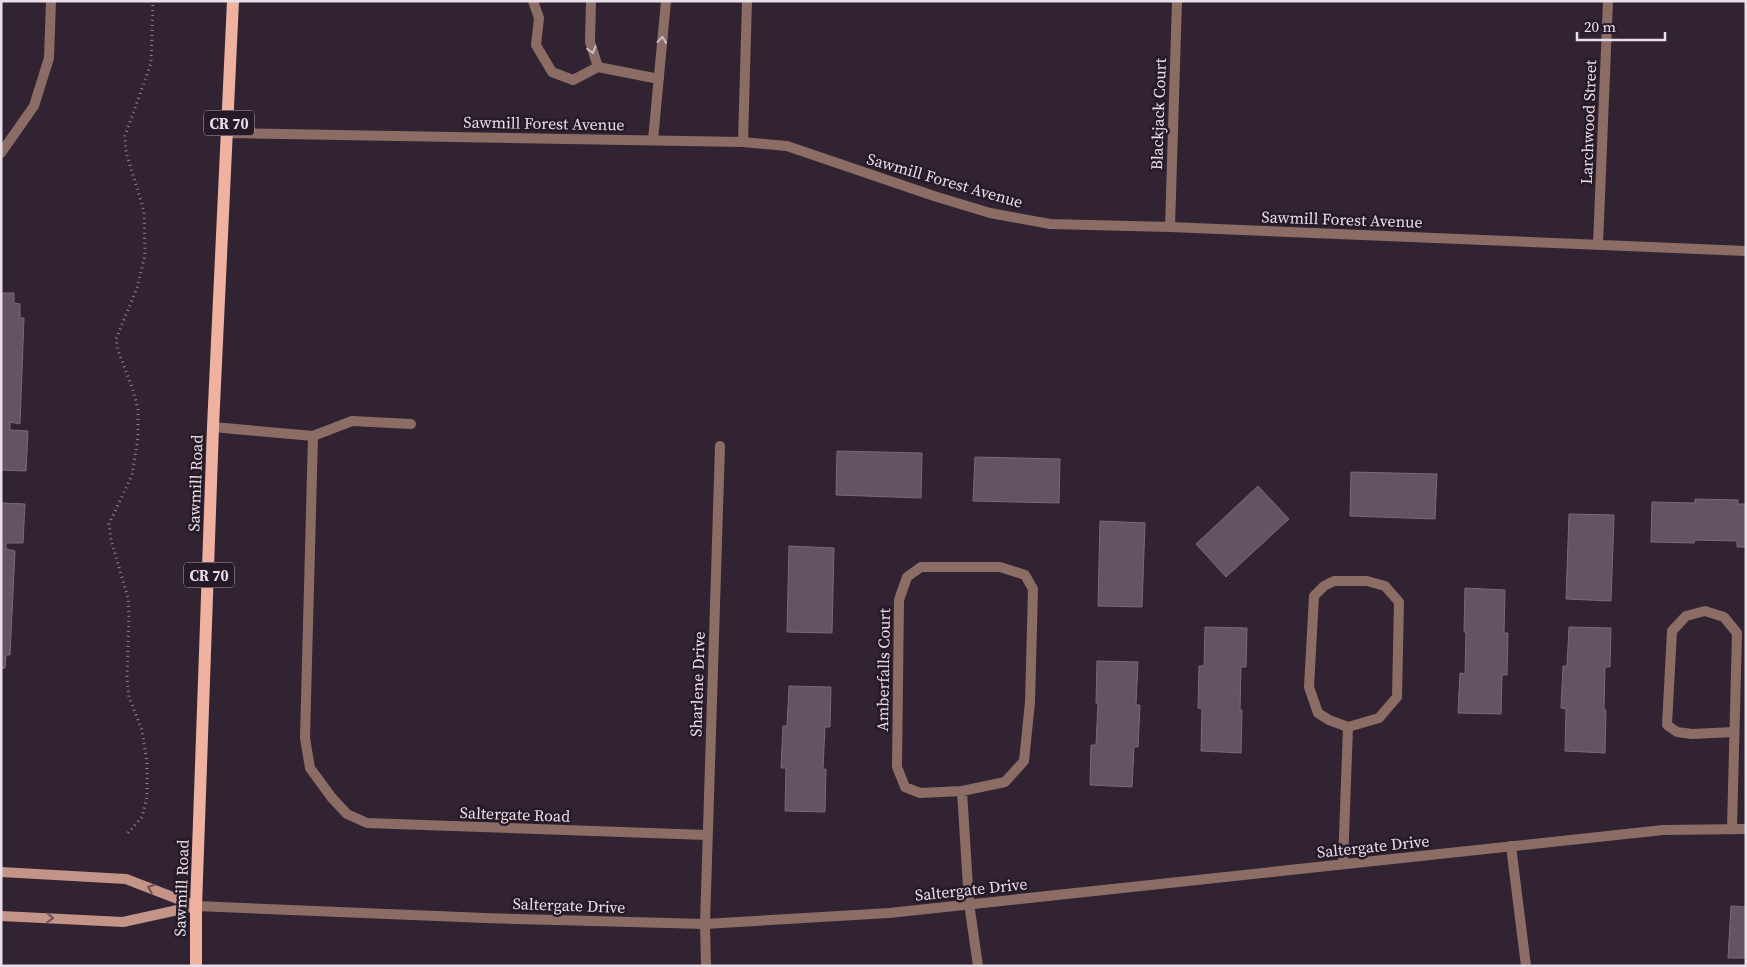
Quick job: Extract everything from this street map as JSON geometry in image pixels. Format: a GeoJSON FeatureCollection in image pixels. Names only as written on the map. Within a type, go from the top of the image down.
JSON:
{"type":"FeatureCollection","features":[{"type":"Feature","properties":{"kind":"main road","name":"Sawmill Road"},"geometry":{"type":"LineString","coordinates":[[196,966],[196,906],[214,427],[233,1]]}},
{"type":"Feature","properties":{"kind":"main road"},"geometry":{"type":"LineString","coordinates":[[1,872],[126,879],[196,906]]}},
{"type":"Feature","properties":{"kind":"main road"},"geometry":{"type":"LineString","coordinates":[[1,916],[123,922],[196,906]]}},
{"type":"Feature","properties":{"kind":"street"},"geometry":{"type":"LineString","coordinates":[[1,153],[34,106],[50,58],[51,1]]}},
{"type":"Feature","properties":{"kind":"street"},"geometry":{"type":"LineString","coordinates":[[534,1],[539,18],[536,45],[552,72],[573,80],[598,67],[659,79]]}},
{"type":"Feature","properties":{"kind":"street"},"geometry":{"type":"LineString","coordinates":[[591,1],[590,42],[598,67]]}},
{"type":"Feature","properties":{"kind":"street"},"geometry":{"type":"LineString","coordinates":[[653,140],[666,1]]}},
{"type":"Feature","properties":{"kind":"street"},"geometry":{"type":"LineString","coordinates":[[743,142],[747,1]]}},
{"type":"Feature","properties":{"kind":"street","name":"Blackjack Court"},"geometry":{"type":"LineString","coordinates":[[1170,227],[1177,1]]}},
{"type":"Feature","properties":{"kind":"street","name":"Larchwood Street"},"geometry":{"type":"LineString","coordinates":[[1598,244],[1608,1]]}},
{"type":"Feature","properties":{"kind":"street","name":"Sawmill Forest Avenue"},"geometry":{"type":"LineString","coordinates":[[228,133],[743,142],[786,146],[934,196],[990,212],[1050,224],[1746,250]]}},
{"type":"Feature","properties":{"kind":"street"},"geometry":{"type":"LineString","coordinates":[[214,427],[313,436],[352,421],[411,424]]}},
{"type":"Feature","properties":{"kind":"street","name":"Saltergate Road"},"geometry":{"type":"LineString","coordinates":[[313,436],[305,738],[310,768],[332,798],[347,814],[367,823],[707,836]]}},
{"type":"Feature","properties":{"kind":"street","name":"Sharlene Drive"},"geometry":{"type":"LineString","coordinates":[[706,966],[707,836],[720,446]]}},
{"type":"Feature","properties":{"kind":"street","name":"Amberfalls Court"},"geometry":{"type":"LineString","coordinates":[[921,567],[1000,567],[1025,575],[1033,589],[1030,702],[1024,761],[1005,782],[962,791],[920,793],[905,787],[897,767],[899,600],[907,577],[921,567]]}},
{"type":"Feature","properties":{"kind":"street"},"geometry":{"type":"LineString","coordinates":[[1334,581],[1367,581],[1385,586],[1399,602],[1397,697],[1378,718],[1348,727],[1329,720],[1318,713],[1309,687],[1314,596],[1324,586],[1334,581]]}},
{"type":"Feature","properties":{"kind":"street"},"geometry":{"type":"LineString","coordinates":[[1732,828],[1737,632],[1724,618],[1705,611],[1686,616],[1672,631],[1667,725],[1677,732],[1692,734],[1734,732]]}},
{"type":"Feature","properties":{"kind":"street"},"geometry":{"type":"LineString","coordinates":[[1343,864],[1348,727]]}},
{"type":"Feature","properties":{"kind":"street"},"geometry":{"type":"LineString","coordinates":[[962,791],[970,903],[978,966]]}},
{"type":"Feature","properties":{"kind":"street","name":"Saltergate Drive"},"geometry":{"type":"LineString","coordinates":[[196,906],[485,918],[705,924],[889,913],[1663,830],[1746,829]]}},
{"type":"Feature","properties":{"kind":"street"},"geometry":{"type":"LineString","coordinates":[[1511,846],[1526,966]]}},
{"type":"Feature","properties":{"kind":"path"},"geometry":{"type":"LineString","coordinates":[[128,833],[142,817],[146,797],[147,763],[142,730],[129,697],[127,676],[130,617],[128,598],[111,540],[109,524],[132,475],[138,438],[138,410],[116,340],[137,288],[145,255],[144,211],[126,152],[125,136],[151,63],[153,1]]}},
{"type":"Feature","properties":{"kind":"building"},"geometry":{"type":"Polygon","coordinates":[[[1,293],[14,293],[14,303],[20,304],[20,318],[24,318],[20,424],[10,422],[10,430],[28,431],[26,471],[1,470],[1,293]]]}},
{"type":"Feature","properties":{"kind":"building"},"geometry":{"type":"Polygon","coordinates":[[[837,451],[922,453],[921,498],[836,495],[837,451]]]}},
{"type":"Feature","properties":{"kind":"building"},"geometry":{"type":"Polygon","coordinates":[[[975,457],[1060,459],[1059,503],[973,501],[975,457]]]}},
{"type":"Feature","properties":{"kind":"building"},"geometry":{"type":"Polygon","coordinates":[[[1351,472],[1437,474],[1435,519],[1350,516],[1351,472]]]}},
{"type":"Feature","properties":{"kind":"building"},"geometry":{"type":"Polygon","coordinates":[[[1258,486],[1289,519],[1226,577],[1196,544],[1258,486]]]}},
{"type":"Feature","properties":{"kind":"building"},"geometry":{"type":"Polygon","coordinates":[[[1695,499],[1738,500],[1738,504],[1746,504],[1746,547],[1737,547],[1737,541],[1651,542],[1652,502],[1695,503],[1695,499]]]}},
{"type":"Feature","properties":{"kind":"building"},"geometry":{"type":"Polygon","coordinates":[[[1,503],[25,504],[23,543],[6,543],[6,549],[15,551],[10,655],[6,655],[5,668],[1,669],[1,503]]]}},
{"type":"Feature","properties":{"kind":"building"},"geometry":{"type":"Polygon","coordinates":[[[1569,514],[1614,515],[1611,601],[1566,599],[1569,514]]]}},
{"type":"Feature","properties":{"kind":"building"},"geometry":{"type":"Polygon","coordinates":[[[1100,521],[1145,523],[1142,607],[1098,606],[1100,521]]]}},
{"type":"Feature","properties":{"kind":"building"},"geometry":{"type":"Polygon","coordinates":[[[789,546],[834,548],[832,633],[787,632],[789,546]]]}},
{"type":"Feature","properties":{"kind":"building"},"geometry":{"type":"Polygon","coordinates":[[[1465,588],[1505,590],[1504,633],[1508,633],[1507,675],[1502,675],[1501,714],[1458,713],[1460,673],[1465,674],[1465,588]]]}},
{"type":"Feature","properties":{"kind":"building"},"geometry":{"type":"Polygon","coordinates":[[[1205,627],[1247,628],[1246,667],[1241,667],[1241,753],[1201,751],[1202,709],[1198,708],[1199,666],[1204,666],[1205,627]]]}},
{"type":"Feature","properties":{"kind":"building"},"geometry":{"type":"Polygon","coordinates":[[[1569,627],[1611,628],[1610,667],[1605,667],[1605,753],[1565,751],[1566,709],[1561,708],[1563,666],[1567,666],[1569,627]]]}},
{"type":"Feature","properties":{"kind":"building"},"geometry":{"type":"Polygon","coordinates":[[[1097,661],[1138,662],[1136,705],[1140,705],[1138,747],[1134,747],[1132,787],[1090,785],[1091,745],[1096,745],[1097,661]]]}},
{"type":"Feature","properties":{"kind":"building"},"geometry":{"type":"Polygon","coordinates":[[[789,686],[831,687],[830,727],[825,727],[823,769],[826,769],[825,812],[785,811],[786,768],[781,768],[783,726],[787,726],[789,686]]]}},
{"type":"Feature","properties":{"kind":"building"},"geometry":{"type":"Polygon","coordinates":[[[1731,906],[1746,907],[1746,958],[1728,958],[1731,906]]]}}]}
